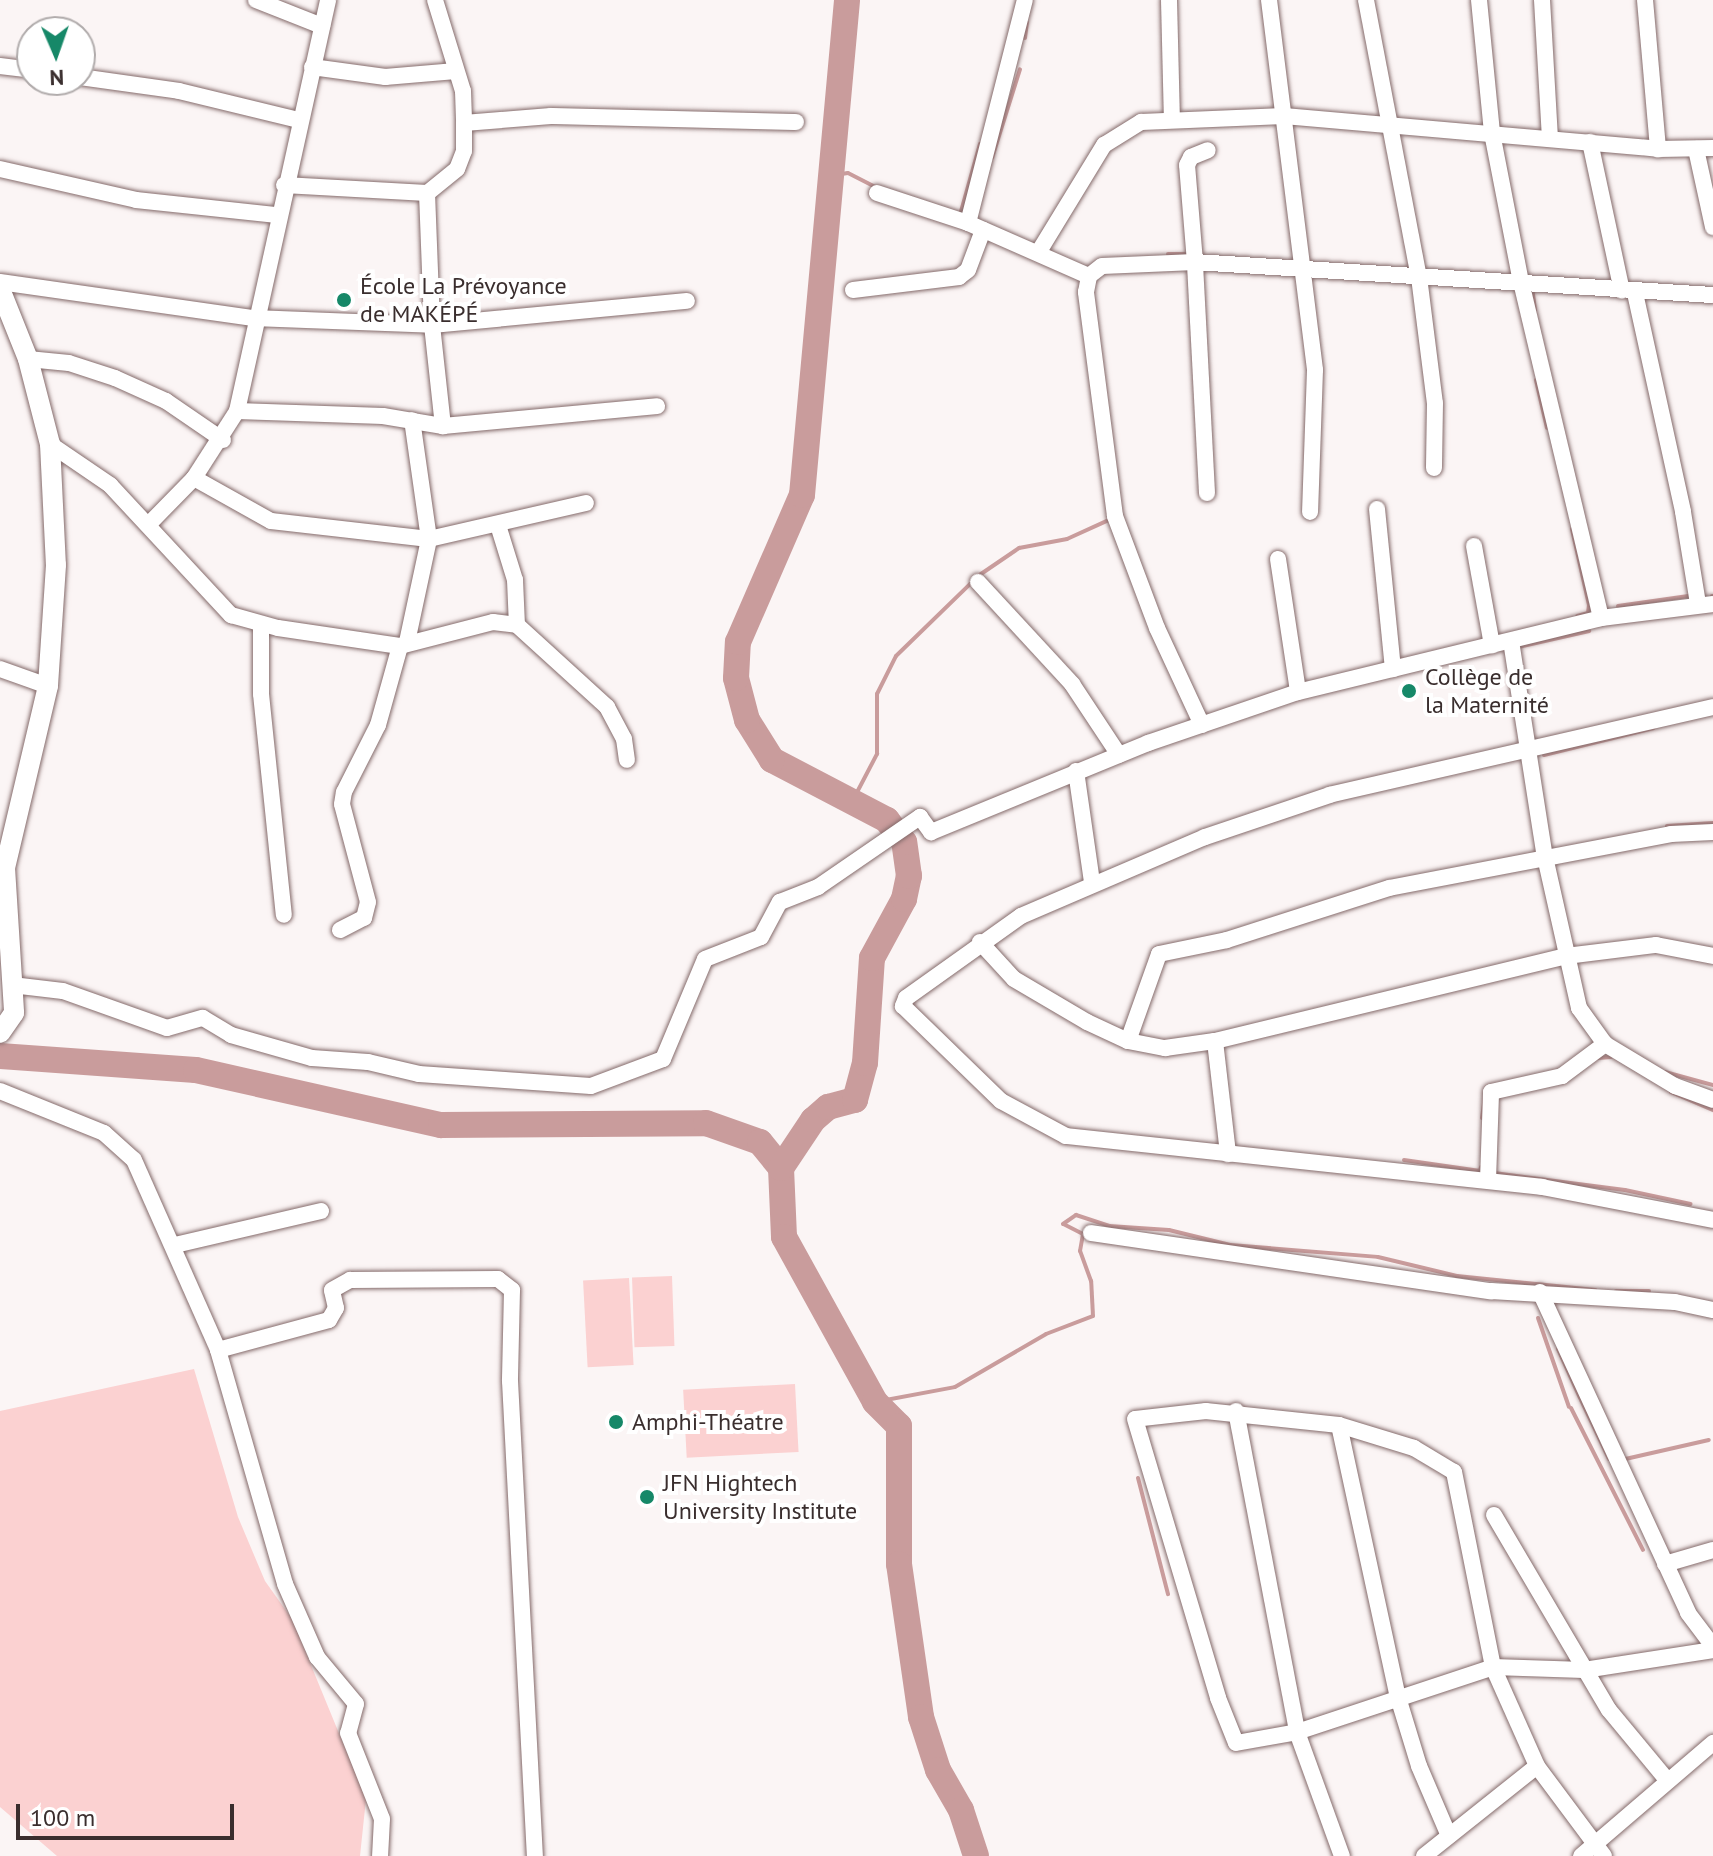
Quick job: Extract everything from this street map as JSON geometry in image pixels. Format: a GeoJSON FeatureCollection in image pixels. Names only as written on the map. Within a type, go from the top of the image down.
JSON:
{"type":"FeatureCollection","features":[{"type":"Feature","properties":{"kind":"street"},"geometry":{"type":"LineString","coordinates":[[256,0],[322,26]]}},
{"type":"Feature","properties":{"kind":"street"},"geometry":{"type":"LineString","coordinates":[[149,524],[194,478],[223,440],[237,411],[253,318],[328,0]]}},
{"type":"Feature","properties":{"kind":"street"},"geometry":{"type":"LineString","coordinates":[[284,185],[427,193],[457,169],[464,123],[456,71],[435,0]]}},
{"type":"Feature","properties":{"kind":"street"},"geometry":{"type":"LineString","coordinates":[[853,290],[959,277],[968,270],[1025,0]]}},
{"type":"Feature","properties":{"kind":"street"},"geometry":{"type":"LineString","coordinates":[[1169,0],[1172,120]]}},
{"type":"Feature","properties":{"kind":"street"},"geometry":{"type":"LineString","coordinates":[[1269,0],[1317,393],[1310,512]]}},
{"type":"Feature","properties":{"kind":"street"},"geometry":{"type":"LineString","coordinates":[[1366,0],[1419,277],[1435,403],[1434,468]]}},
{"type":"Feature","properties":{"kind":"street"},"geometry":{"type":"LineString","coordinates":[[1479,0],[1492,133],[1521,282],[1601,618]]}},
{"type":"Feature","properties":{"kind":"street"},"geometry":{"type":"LineString","coordinates":[[1542,0],[1550,138]]}},
{"type":"Feature","properties":{"kind":"street"},"geometry":{"type":"LineString","coordinates":[[1645,0],[1658,149]]}},
{"type":"Feature","properties":{"kind":"street"},"geometry":{"type":"LineString","coordinates":[[312,67],[385,77],[456,71]]}},
{"type":"Feature","properties":{"kind":"street"},"geometry":{"type":"LineString","coordinates":[[96,79],[179,91],[299,120]]}},
{"type":"Feature","properties":{"kind":"street"},"geometry":{"type":"LineString","coordinates":[[464,123],[551,116],[796,122]]}},
{"type":"Feature","properties":{"kind":"street"},"geometry":{"type":"LineString","coordinates":[[1038,253],[1104,145],[1127,126],[1172,120],[1284,116],[1658,149],[1705,149],[1713,227]]}},
{"type":"Feature","properties":{"kind":"street"},"geometry":{"type":"LineString","coordinates":[[12,985],[63,991],[167,1028],[203,1018],[231,1035],[312,1058],[368,1062],[419,1074],[591,1086],[663,1059],[705,959],[761,937],[780,902],[818,887],[885,844],[920,817],[931,832],[1076,771],[1298,692],[1601,618],[1705,604],[1590,142]]}},
{"type":"Feature","properties":{"kind":"street"},"geometry":{"type":"LineString","coordinates":[[1207,493],[1187,165],[1191,157],[1208,150]]}},
{"type":"Feature","properties":{"kind":"street"},"geometry":{"type":"LineString","coordinates":[[0,169],[136,200],[277,215]]}},
{"type":"Feature","properties":{"kind":"street"},"geometry":{"type":"LineString","coordinates":[[427,193],[432,325],[443,426]]}},
{"type":"Feature","properties":{"kind":"street"},"geometry":{"type":"LineString","coordinates":[[877,193],[976,227],[1089,276]]}},
{"type":"Feature","properties":{"kind":"street"},"geometry":{"type":"LineString","coordinates":[[1202,725],[1157,628],[1115,516],[1086,292],[1089,276],[1102,266],[1195,262],[1521,282],[1628,292],[1713,295]]}},
{"type":"Feature","properties":{"kind":"street"},"geometry":{"type":"LineString","coordinates":[[0,282],[253,318],[432,325],[687,301]]}},
{"type":"Feature","properties":{"kind":"street"},"geometry":{"type":"LineString","coordinates":[[0,289],[28,359],[50,444],[56,565],[48,686],[4,882],[14,1013],[0,1033]]}},
{"type":"Feature","properties":{"kind":"street"},"geometry":{"type":"LineString","coordinates":[[28,359],[69,363],[115,378],[166,401],[223,440]]}},
{"type":"Feature","properties":{"kind":"street"},"geometry":{"type":"LineString","coordinates":[[237,411],[412,420],[443,426],[657,406]]}},
{"type":"Feature","properties":{"kind":"street"},"geometry":{"type":"LineString","coordinates":[[340,930],[364,918],[368,902],[342,804],[344,792],[378,725],[403,644],[429,539],[412,420]]}},
{"type":"Feature","properties":{"kind":"street"},"geometry":{"type":"LineString","coordinates":[[50,444],[95,473],[149,524],[220,607],[261,624],[403,644],[493,622],[517,625],[607,707],[624,739],[627,760]]}},
{"type":"Feature","properties":{"kind":"street"},"geometry":{"type":"LineString","coordinates":[[194,478],[271,521],[429,539],[586,503]]}},
{"type":"Feature","properties":{"kind":"street"},"geometry":{"type":"LineString","coordinates":[[1377,509],[1393,669]]}},
{"type":"Feature","properties":{"kind":"street"},"geometry":{"type":"LineString","coordinates":[[498,525],[515,580],[517,625]]}},
{"type":"Feature","properties":{"kind":"street"},"geometry":{"type":"LineString","coordinates":[[1474,546],[1492,645]]}},
{"type":"Feature","properties":{"kind":"street"},"geometry":{"type":"LineString","coordinates":[[1278,559],[1298,692]]}},
{"type":"Feature","properties":{"kind":"street"},"geometry":{"type":"LineString","coordinates":[[978,582],[1072,684],[1119,755]]}},
{"type":"Feature","properties":{"kind":"street"},"geometry":{"type":"LineString","coordinates":[[261,624],[261,694],[284,915]]}},
{"type":"Feature","properties":{"kind":"street"},"geometry":{"type":"LineString","coordinates":[[1511,641],[1545,857],[1579,1008],[1605,1044],[1675,1086],[1713,1100]]}},
{"type":"Feature","properties":{"kind":"street"},"geometry":{"type":"LineString","coordinates":[[0,669],[48,686]]}},
{"type":"Feature","properties":{"kind":"street"},"geometry":{"type":"LineString","coordinates":[[1713,707],[1528,748],[1293,806],[1092,882],[980,942],[906,998],[903,1006],[1001,1101],[1066,1136],[1488,1180],[1713,1220]]}},
{"type":"Feature","properties":{"kind":"street"},"geometry":{"type":"LineString","coordinates":[[1076,771],[1092,882]]}},
{"type":"Feature","properties":{"kind":"street"},"geometry":{"type":"LineString","coordinates":[[1128,1041],[1159,954],[1227,940],[1389,888],[1545,857],[1713,832]]}},
{"type":"Feature","properties":{"kind":"street"},"geometry":{"type":"LineString","coordinates":[[980,942],[1014,979],[1128,1041],[1165,1048],[1215,1041],[1566,956],[1656,945],[1713,956]]}},
{"type":"Feature","properties":{"kind":"street"},"geometry":{"type":"LineString","coordinates":[[1215,1041],[1228,1154]]}},
{"type":"Feature","properties":{"kind":"street"},"geometry":{"type":"LineString","coordinates":[[1488,1180],[1491,1092],[1562,1076],[1605,1044]]}},
{"type":"Feature","properties":{"kind":"street"},"geometry":{"type":"LineString","coordinates":[[0,1091],[35,1102],[121,1145],[175,1245],[218,1350],[285,1584],[317,1657],[356,1704],[348,1733],[382,1819],[380,1856]]}},
{"type":"Feature","properties":{"kind":"street"},"geometry":{"type":"LineString","coordinates":[[175,1245],[321,1211]]}},
{"type":"Feature","properties":{"kind":"street"},"geometry":{"type":"LineString","coordinates":[[1091,1233],[1376,1277],[1675,1302],[1713,1310]]}},
{"type":"Feature","properties":{"kind":"street"},"geometry":{"type":"LineString","coordinates":[[218,1350],[329,1320],[336,1308],[332,1290],[350,1280],[498,1279],[512,1290],[510,1381],[535,1856]]}},
{"type":"Feature","properties":{"kind":"street"},"geometry":{"type":"LineString","coordinates":[[1540,1292],[1688,1613],[1713,1648],[1584,1670],[1493,1667],[1397,1694],[1297,1732],[1233,1740],[1134,1427],[1138,1415],[1236,1411],[1339,1425],[1414,1448],[1457,1476],[1493,1667],[1537,1766],[1593,1853],[1713,1743]]}},
{"type":"Feature","properties":{"kind":"street"},"geometry":{"type":"LineString","coordinates":[[1236,1411],[1297,1732],[1342,1856]]}},
{"type":"Feature","properties":{"kind":"street"},"geometry":{"type":"LineString","coordinates":[[1339,1425],[1397,1694],[1419,1766],[1449,1836]]}},
{"type":"Feature","properties":{"kind":"street"},"geometry":{"type":"LineString","coordinates":[[1494,1515],[1584,1670],[1622,1728],[1668,1781]]}},
{"type":"Feature","properties":{"kind":"street"},"geometry":{"type":"LineString","coordinates":[[1665,1564],[1713,1550]]}},
{"type":"Feature","properties":{"kind":"street"},"geometry":{"type":"LineString","coordinates":[[1424,1856],[1537,1766]]}},
{"type":"Feature","properties":{"kind":"shaded area"},"geometry":{"type":"Polygon","coordinates":[[[672,1276],[674,1346],[634,1347],[632,1277],[672,1276]]]}},
{"type":"Feature","properties":{"kind":"shaded area"},"geometry":{"type":"Polygon","coordinates":[[[629,1278],[634,1365],[588,1367],[583,1280],[629,1278]]]}},
{"type":"Feature","properties":{"kind":"shaded area"},"geometry":{"type":"Polygon","coordinates":[[[194,1369],[238,1517],[265,1581],[292,1619],[366,1799],[360,1856],[57,1856],[0,1807],[0,1411],[194,1369]]]}},
{"type":"Feature","properties":{"kind":"shaded area"},"geometry":{"type":"Polygon","coordinates":[[[795,1384],[799,1452],[687,1458],[683,1390],[795,1384]]]}},
{"type":"Feature","properties":{"kind":"waterway"},"geometry":{"type":"LineString","coordinates":[[781,1168],[813,1120],[828,1107],[855,1100],[865,1063],[872,958],[904,899],[909,876],[904,842],[887,820],[772,760],[747,720],[736,678],[738,642],[802,495],[847,0]]}},
{"type":"Feature","properties":{"kind":"waterway"},"geometry":{"type":"LineString","coordinates":[[1025,38],[1027,22]]}},
{"type":"Feature","properties":{"kind":"waterway"},"geometry":{"type":"LineString","coordinates":[[992,158],[1020,69]]}},
{"type":"Feature","properties":{"kind":"waterway"},"geometry":{"type":"LineString","coordinates":[[960,215],[980,144]]}},
{"type":"Feature","properties":{"kind":"waterway"},"geometry":{"type":"LineString","coordinates":[[835,175],[848,173],[878,188]]}},
{"type":"Feature","properties":{"kind":"waterway"},"geometry":{"type":"LineString","coordinates":[[1168,254],[1185,254]]}},
{"type":"Feature","properties":{"kind":"waterway"},"geometry":{"type":"LineString","coordinates":[[1532,286],[1535,310]]}},
{"type":"Feature","properties":{"kind":"waterway"},"geometry":{"type":"LineString","coordinates":[[1536,380],[1547,428]]}},
{"type":"Feature","properties":{"kind":"waterway"},"geometry":{"type":"LineString","coordinates":[[978,576],[1019,548],[1067,539],[1111,519]]}},
{"type":"Feature","properties":{"kind":"waterway"},"geometry":{"type":"LineString","coordinates":[[1572,529],[1589,605],[1588,613],[1577,616]]}},
{"type":"Feature","properties":{"kind":"waterway"},"geometry":{"type":"LineString","coordinates":[[854,798],[877,754],[877,694],[896,656],[972,582]]}},
{"type":"Feature","properties":{"kind":"waterway"},"geometry":{"type":"LineString","coordinates":[[1618,606],[1688,596]]}},
{"type":"Feature","properties":{"kind":"waterway"},"geometry":{"type":"LineString","coordinates":[[1518,647],[1589,631]]}},
{"type":"Feature","properties":{"kind":"waterway"},"geometry":{"type":"LineString","coordinates":[[1544,755],[1654,728]]}},
{"type":"Feature","properties":{"kind":"waterway"},"geometry":{"type":"LineString","coordinates":[[1667,826],[1713,823]]}},
{"type":"Feature","properties":{"kind":"waterway"},"geometry":{"type":"LineString","coordinates":[[0,1056],[196,1070],[441,1125],[706,1123],[760,1142],[781,1168],[784,1237],[875,1402],[899,1426],[899,1564],[921,1717],[938,1770],[961,1810],[976,1856]]}},
{"type":"Feature","properties":{"kind":"waterway"},"geometry":{"type":"LineString","coordinates":[[1598,1058],[1611,1057]]}},
{"type":"Feature","properties":{"kind":"waterway"},"geometry":{"type":"LineString","coordinates":[[1665,1072],[1713,1085]]}},
{"type":"Feature","properties":{"kind":"waterway"},"geometry":{"type":"LineString","coordinates":[[1482,1118],[1486,1088]]}},
{"type":"Feature","properties":{"kind":"waterway"},"geometry":{"type":"LineString","coordinates":[[1671,1092],[1713,1110]]}},
{"type":"Feature","properties":{"kind":"waterway"},"geometry":{"type":"LineString","coordinates":[[1404,1160],[1480,1171],[1481,1167]]}},
{"type":"Feature","properties":{"kind":"waterway"},"geometry":{"type":"LineString","coordinates":[[1494,1173],[1625,1190],[1691,1204]]}},
{"type":"Feature","properties":{"kind":"waterway"},"geometry":{"type":"LineString","coordinates":[[875,1402],[955,1387],[1046,1334],[1093,1316],[1091,1281],[1080,1251],[1083,1234],[1063,1224],[1076,1215],[1109,1226],[1169,1230],[1230,1245],[1378,1257],[1457,1276],[1595,1290]]}},
{"type":"Feature","properties":{"kind":"waterway"},"geometry":{"type":"LineString","coordinates":[[1616,1291],[1649,1291]]}},
{"type":"Feature","properties":{"kind":"waterway"},"geometry":{"type":"LineString","coordinates":[[1538,1318],[1569,1407]]}},
{"type":"Feature","properties":{"kind":"waterway"},"geometry":{"type":"LineString","coordinates":[[1558,1349],[1580,1398]]}},
{"type":"Feature","properties":{"kind":"waterway"},"geometry":{"type":"LineString","coordinates":[[1581,1400],[1609,1459]]}},
{"type":"Feature","properties":{"kind":"waterway"},"geometry":{"type":"LineString","coordinates":[[1571,1408],[1643,1550]]}},
{"type":"Feature","properties":{"kind":"waterway"},"geometry":{"type":"LineString","coordinates":[[1621,1460],[1709,1440]]}},
{"type":"Feature","properties":{"kind":"waterway"},"geometry":{"type":"LineString","coordinates":[[1138,1478],[1168,1594]]}},
{"type":"Feature","properties":{"kind":"place","name":"École La Prévoyance de MAKÉPÉ"},"geometry":{"type":"Point","coordinates":[344,300]}},
{"type":"Feature","properties":{"kind":"place","name":"Collège de la Maternité"},"geometry":{"type":"Point","coordinates":[1409,691]}},
{"type":"Feature","properties":{"kind":"place","name":"Amphi-Théatre"},"geometry":{"type":"Point","coordinates":[616,1422]}},
{"type":"Feature","properties":{"kind":"place","name":"JFN Hightech University Institute"},"geometry":{"type":"Point","coordinates":[647,1497]}}]}
